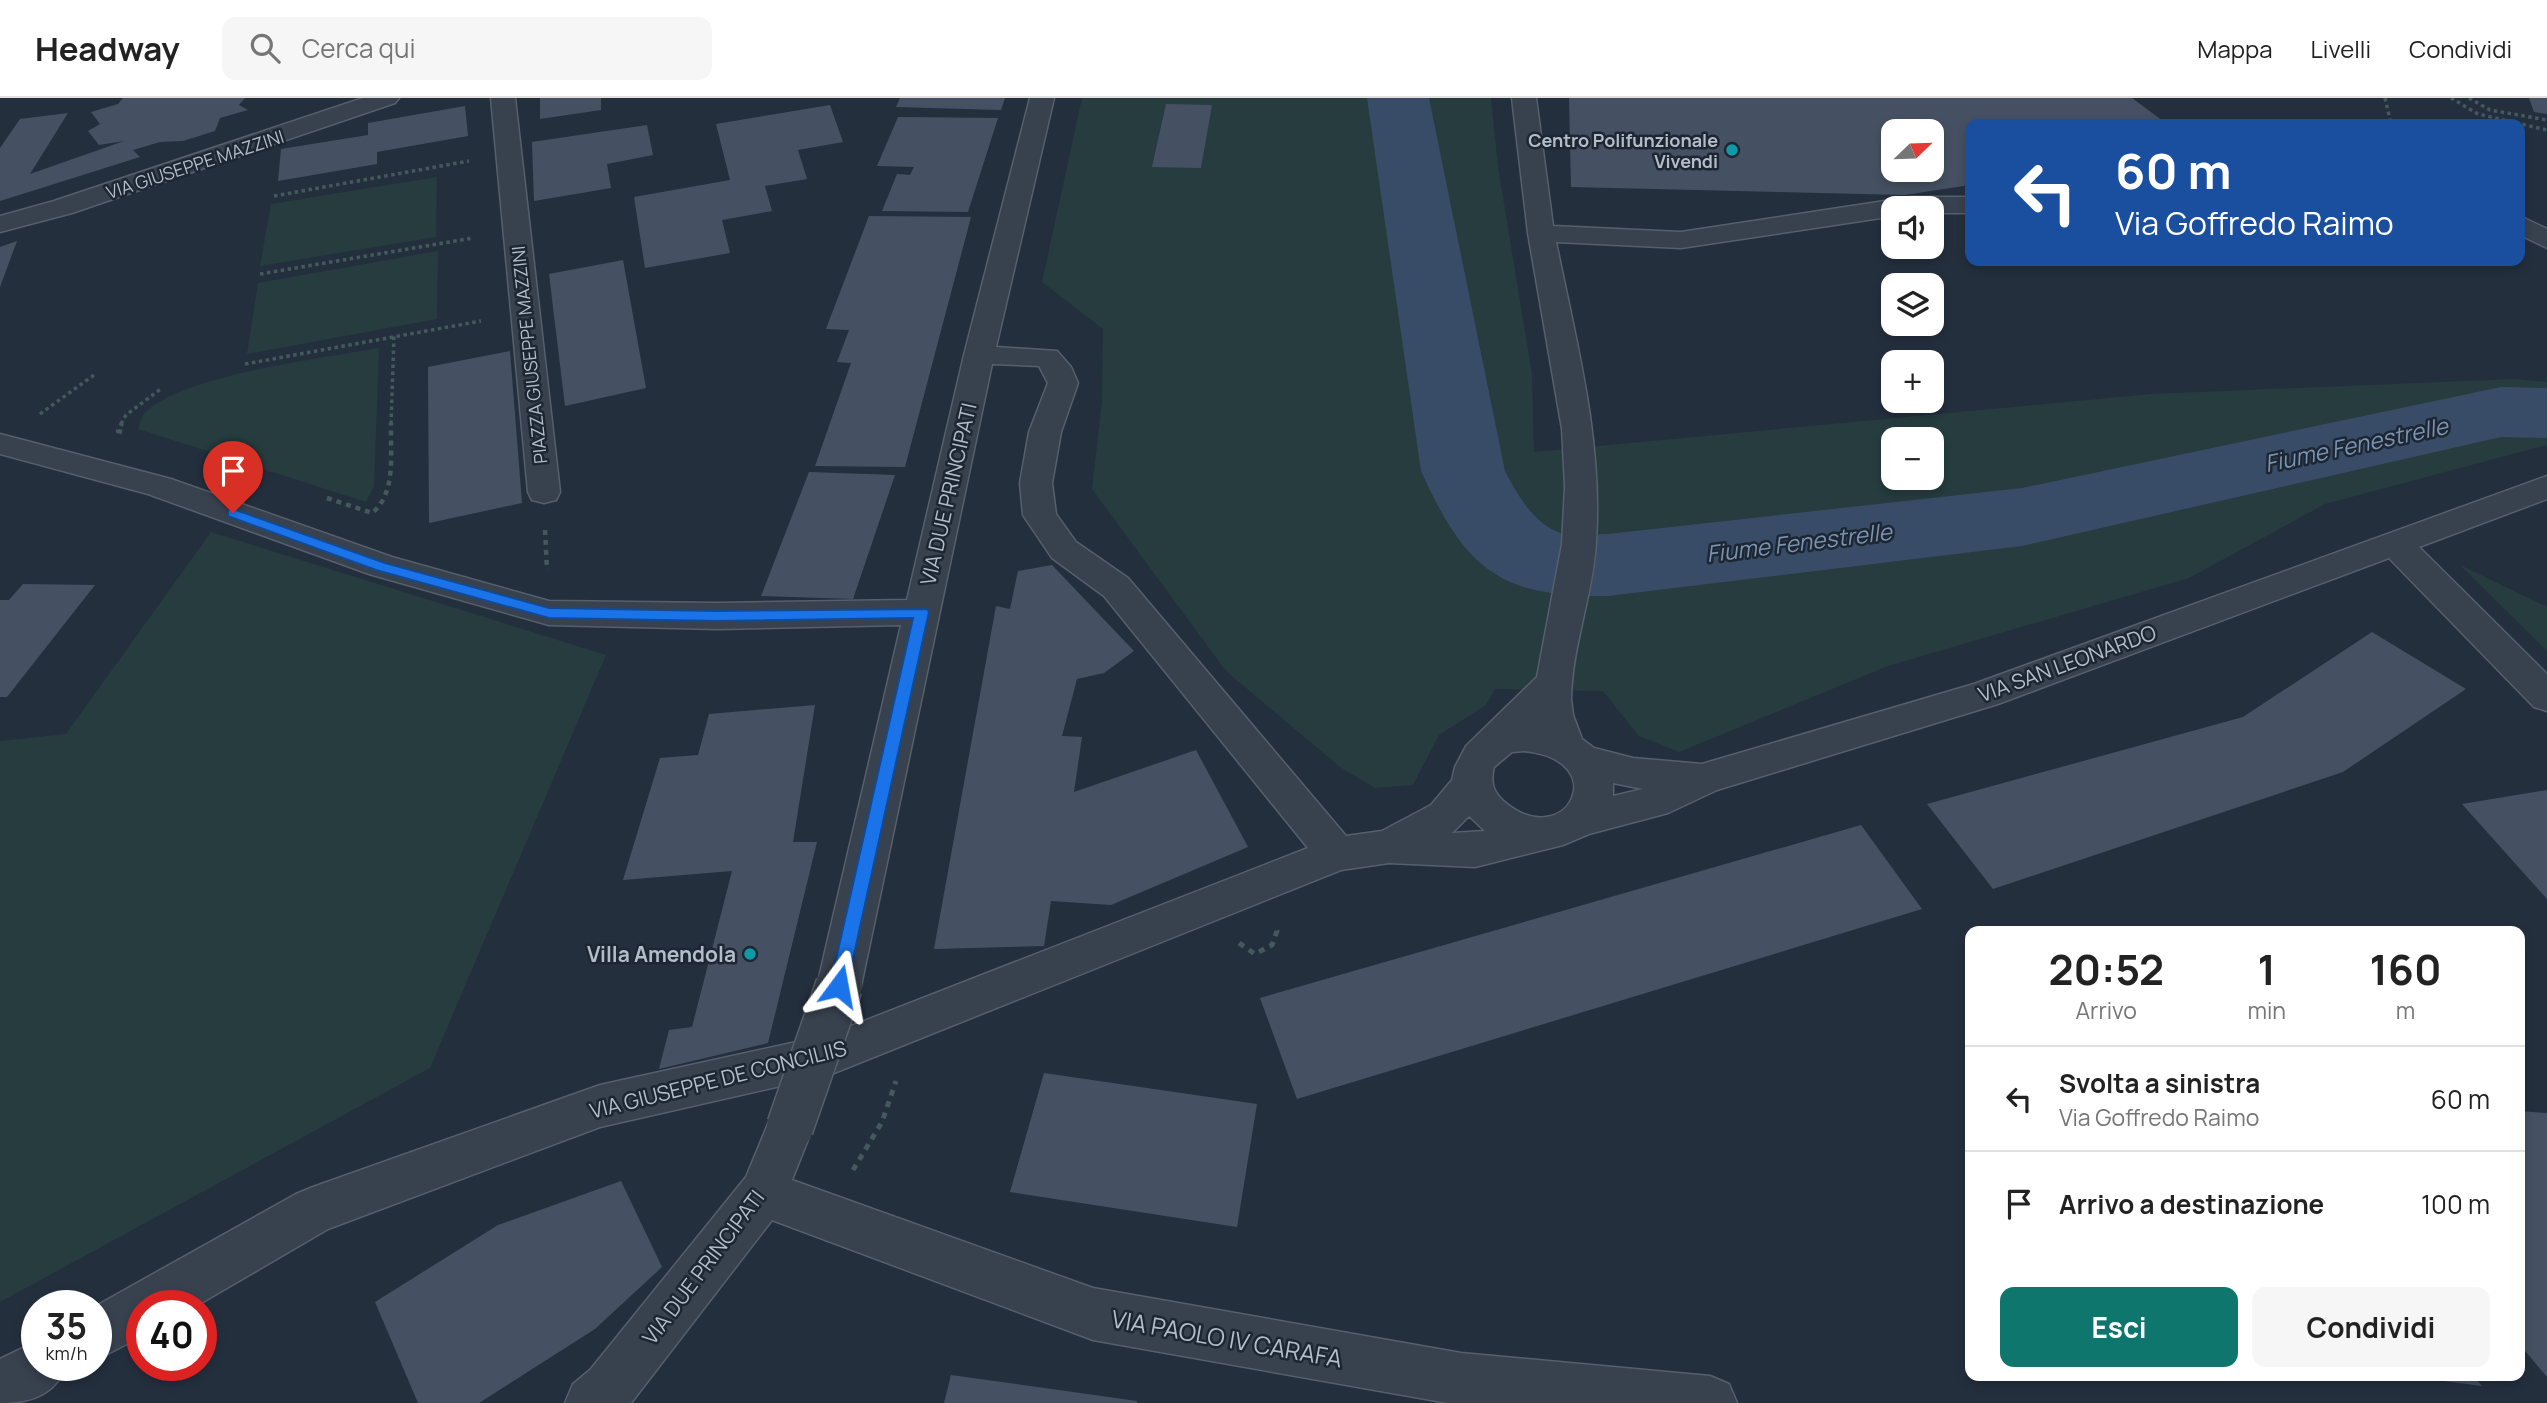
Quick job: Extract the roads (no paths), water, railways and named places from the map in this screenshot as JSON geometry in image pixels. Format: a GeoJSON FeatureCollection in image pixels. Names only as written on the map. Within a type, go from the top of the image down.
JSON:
{"type":"FeatureCollection","features":[{"type":"Feature","properties":{"kind":"street","name":"VIA GIUSEPPE MAZZINI"},"geometry":{"type":"LineString","coordinates":[[0,224],[76,203],[387,98]]}},
{"type":"Feature","properties":{"kind":"street","name":"PIAZZA GIUSEPPE MAZZINI"},"geometry":{"type":"LineString","coordinates":[[503,98],[544,492]]}},
{"type":"Feature","properties":{"kind":"street","name":"VIA DUE PRINCIPATI"},"geometry":{"type":"LineString","coordinates":[[592,1403],[609,1389],[763,1193],[790,1127],[839,986],[979,355],[1042,98]]}},
{"type":"Feature","properties":{"kind":"street"},"geometry":{"type":"LineString","coordinates":[[1524,98],[1541,233],[1577,429],[1581,486],[1579,544],[1555,676],[1550,701],[1557,727],[1592,774],[1596,790],[1592,806],[1563,826],[1523,831],[1504,824],[1487,813],[1476,799],[1471,783],[1473,768],[1480,754],[1516,725],[1555,676]]}},
{"type":"Feature","properties":{"kind":"street"},"geometry":{"type":"LineString","coordinates":[[1527,127],[1550,98]]}},
{"type":"Feature","properties":{"kind":"street"},"geometry":{"type":"LineString","coordinates":[[1541,233],[1681,240],[1910,205],[1965,205]]}},
{"type":"Feature","properties":{"kind":"street"},"geometry":{"type":"LineString","coordinates":[[2525,227],[2547,240]]}},
{"type":"Feature","properties":{"kind":"street"},"geometry":{"type":"LineString","coordinates":[[2525,247],[2547,249]]}},
{"type":"Feature","properties":{"kind":"street"},"geometry":{"type":"LineString","coordinates":[[979,355],[1047,357],[1056,367],[1062,383],[1045,432],[1036,483],[1040,515],[1064,550],[1116,587],[1337,854],[1389,847],[1445,816],[1471,783]]}},
{"type":"Feature","properties":{"kind":"street"},"geometry":{"type":"LineString","coordinates":[[0,444],[159,486],[381,566],[549,613],[717,616],[921,612]]}},
{"type":"Feature","properties":{"kind":"street","name":"VIA SAN LEONARDO"},"geometry":{"type":"LineString","coordinates":[[1389,847],[1475,850],[1654,802],[1704,779],[1985,694],[2547,487]]}},
{"type":"Feature","properties":{"kind":"street"},"geometry":{"type":"LineString","coordinates":[[2396,544],[2547,697]]}},
{"type":"Feature","properties":{"kind":"street"},"geometry":{"type":"LineString","coordinates":[[1493,745],[1510,738],[1549,740],[1574,753],[1633,773],[1704,779]]}},
{"type":"Feature","properties":{"kind":"street","name":"VIA GIUSEPPE DE CONCILIIS"},"geometry":{"type":"LineString","coordinates":[[174,1290],[313,1211],[600,1106],[829,1055],[1337,854]]}},
{"type":"Feature","properties":{"kind":"street","name":"VIA PAOLO IV CARAFA"},"geometry":{"type":"LineString","coordinates":[[763,1193],[1093,1314],[1461,1379],[1710,1403]]}},
{"type":"Feature","properties":{"kind":"street"},"geometry":{"type":"LineString","coordinates":[[0,1388],[21,1376]]}},
{"type":"Feature","properties":{"kind":"waterway","name":"Fiume Fenestrelle"},"geometry":{"type":"LineString","coordinates":[[1398,98],[1463,471],[1480,504],[1499,531],[1510,543],[1540,560],[1559,565],[1608,565],[2022,517],[2501,412],[2547,413]]}},
{"type":"Feature","properties":{"kind":"place","name":"Centro Polifunzionale Vivendi"},"geometry":{"type":"Point","coordinates":[1732,150]}},
{"type":"Feature","properties":{"kind":"place","name":"Villa Amendola"},"geometry":{"type":"Point","coordinates":[750,954]}}]}
